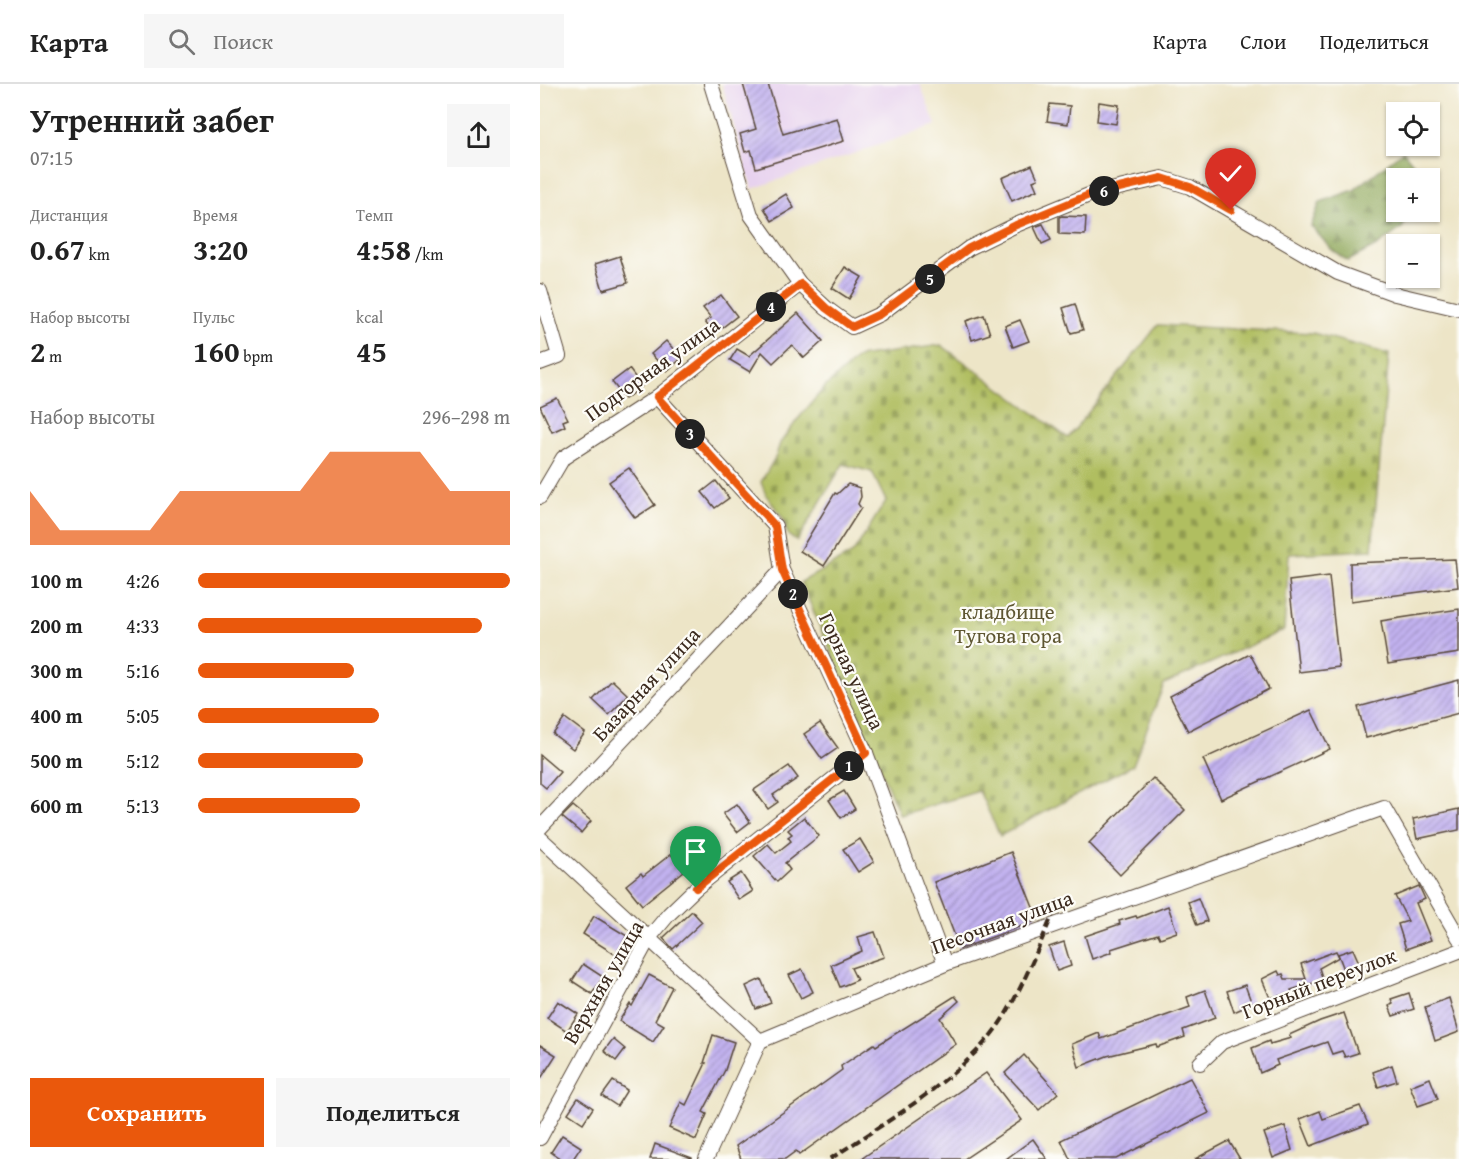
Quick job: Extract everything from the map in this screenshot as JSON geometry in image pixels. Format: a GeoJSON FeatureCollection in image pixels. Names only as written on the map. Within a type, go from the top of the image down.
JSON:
{"type":"FeatureCollection","features":[{"type":"Feature","properties":{"kind":"street"},"geometry":{"type":"LineString","coordinates":[[711,84],[751,215],[801,284],[826,308],[852,327],[880,314],[969,248],[1016,225],[1089,195],[1162,178],[1190,187],[1338,273],[1395,294],[1459,309]]}},
{"type":"Feature","properties":{"kind":"street","name":"Подгорная улица"},"geometry":{"type":"LineString","coordinates":[[540,497],[563,458],[657,397],[801,284]]}},
{"type":"Feature","properties":{"kind":"street"},"geometry":{"type":"LineString","coordinates":[[540,291],[559,356],[540,363]]}},
{"type":"Feature","properties":{"kind":"street","name":"Горная улица"},"geometry":{"type":"LineString","coordinates":[[657,397],[775,526],[782,570],[866,753],[945,964]]}},
{"type":"Feature","properties":{"kind":"street","name":"Базарная улица"},"geometry":{"type":"LineString","coordinates":[[540,828],[782,570]]}},
{"type":"Feature","properties":{"kind":"street","name":"Верхняя улица"},"geometry":{"type":"LineString","coordinates":[[540,1138],[649,938],[669,914],[696,888],[866,753]]}},
{"type":"Feature","properties":{"kind":"street","name":"Песочная улица"},"geometry":{"type":"LineString","coordinates":[[760,1041],[945,964],[1384,808],[1459,938]]}},
{"type":"Feature","properties":{"kind":"street"},"geometry":{"type":"LineString","coordinates":[[540,838],[760,1041],[706,1159]]}},
{"type":"Feature","properties":{"kind":"street","name":"Горный переулок"},"geometry":{"type":"LineString","coordinates":[[1200,1063],[1222,1042],[1459,951]]}},
{"type":"Feature","properties":{"kind":"shaded area"},"geometry":{"type":"Polygon","coordinates":[[[722,84],[920,84],[936,125],[752,189],[722,84]]]}},
{"type":"Feature","properties":{"kind":"green space"},"geometry":{"type":"Polygon","coordinates":[[[1397,156],[1407,156],[1416,168],[1386,168],[1386,222],[1405,222],[1402,228],[1394,234],[1386,234],[1386,239],[1378,245],[1348,261],[1332,250],[1311,226],[1320,202],[1354,190],[1397,156]]]}},
{"type":"Feature","properties":{"kind":"green space","name":"кладбище Тугова гора"},"geometry":{"type":"Polygon","coordinates":[[[1158,325],[1313,333],[1389,354],[1372,550],[1289,554],[1284,630],[1164,684],[1133,765],[1000,836],[979,791],[900,815],[801,582],[853,553],[886,501],[872,472],[843,464],[797,541],[788,535],[783,518],[766,495],[761,482],[776,456],[780,443],[824,388],[858,357],[941,345],[1068,438],[1158,325]]]}},
{"type":"Feature","properties":{"kind":"building"},"geometry":{"type":"Polygon","coordinates":[[[743,84],[768,84],[783,134],[837,118],[844,141],[756,168],[751,150],[745,152],[740,134],[756,129],[743,84]]]}},
{"type":"Feature","properties":{"kind":"building"},"geometry":{"type":"Polygon","coordinates":[[[1099,102],[1119,105],[1116,124],[1097,121],[1099,102]]]}},
{"type":"Feature","properties":{"kind":"building"},"geometry":{"type":"Polygon","coordinates":[[[1050,104],[1070,106],[1068,124],[1047,121],[1050,104]]]}},
{"type":"Feature","properties":{"kind":"building"},"geometry":{"type":"Polygon","coordinates":[[[1032,165],[1038,179],[1033,181],[1037,190],[1012,201],[1002,178],[1032,165]]]}},
{"type":"Feature","properties":{"kind":"building"},"geometry":{"type":"Polygon","coordinates":[[[786,194],[794,208],[772,221],[764,208],[786,194]]]}},
{"type":"Feature","properties":{"kind":"building"},"geometry":{"type":"Polygon","coordinates":[[[1059,217],[1086,217],[1085,235],[1059,234],[1059,217]]]}},
{"type":"Feature","properties":{"kind":"building"},"geometry":{"type":"Polygon","coordinates":[[[1043,224],[1051,240],[1042,244],[1034,227],[1043,224]]]}},
{"type":"Feature","properties":{"kind":"building"},"geometry":{"type":"Polygon","coordinates":[[[620,256],[628,283],[603,290],[595,264],[620,256]]]}},
{"type":"Feature","properties":{"kind":"building"},"geometry":{"type":"Polygon","coordinates":[[[845,267],[862,277],[849,299],[832,288],[845,267]]]}},
{"type":"Feature","properties":{"kind":"building"},"geometry":{"type":"Polygon","coordinates":[[[721,295],[737,316],[714,334],[705,322],[711,318],[703,308],[721,295]]]}},
{"type":"Feature","properties":{"kind":"building"},"geometry":{"type":"Polygon","coordinates":[[[1075,304],[1083,330],[1071,333],[1063,308],[1075,304]]]}},
{"type":"Feature","properties":{"kind":"building"},"geometry":{"type":"Polygon","coordinates":[[[798,313],[823,341],[804,358],[792,345],[773,363],[762,352],[750,372],[730,360],[737,349],[749,356],[798,313]]]}},
{"type":"Feature","properties":{"kind":"building"},"geometry":{"type":"Polygon","coordinates":[[[984,315],[990,334],[972,340],[966,321],[984,315]]]}},
{"type":"Feature","properties":{"kind":"building"},"geometry":{"type":"Polygon","coordinates":[[[1020,320],[1029,341],[1013,347],[1005,326],[1020,320]]]}},
{"type":"Feature","properties":{"kind":"building"},"geometry":{"type":"Polygon","coordinates":[[[666,341],[682,358],[667,371],[651,354],[666,341]]]}},
{"type":"Feature","properties":{"kind":"building"},"geometry":{"type":"Polygon","coordinates":[[[629,369],[642,386],[625,399],[612,382],[629,369]]]}},
{"type":"Feature","properties":{"kind":"building"},"geometry":{"type":"Polygon","coordinates":[[[557,398],[568,419],[563,421],[565,426],[552,432],[540,406],[557,398]]]}},
{"type":"Feature","properties":{"kind":"building"},"geometry":{"type":"Polygon","coordinates":[[[629,468],[655,505],[635,518],[609,482],[629,468]]]}},
{"type":"Feature","properties":{"kind":"building"},"geometry":{"type":"Polygon","coordinates":[[[716,481],[729,498],[715,508],[702,492],[716,481]]]}},
{"type":"Feature","properties":{"kind":"building"},"geometry":{"type":"Polygon","coordinates":[[[848,484],[860,488],[861,497],[858,504],[861,508],[824,566],[800,551],[835,493],[837,494],[848,484]]]}},
{"type":"Feature","properties":{"kind":"building"},"geometry":{"type":"Polygon","coordinates":[[[1455,559],[1458,587],[1351,601],[1350,563],[1455,559]]]}},
{"type":"Feature","properties":{"kind":"building"},"geometry":{"type":"Polygon","coordinates":[[[1329,576],[1339,667],[1299,672],[1289,581],[1329,576]]]}},
{"type":"Feature","properties":{"kind":"building"},"geometry":{"type":"Polygon","coordinates":[[[1459,609],[1459,653],[1388,664],[1381,621],[1459,609]]]}},
{"type":"Feature","properties":{"kind":"building"},"geometry":{"type":"Polygon","coordinates":[[[1250,654],[1269,689],[1188,731],[1170,696],[1250,654]]]}},
{"type":"Feature","properties":{"kind":"building"},"geometry":{"type":"Polygon","coordinates":[[[612,680],[628,695],[609,715],[593,700],[612,680]]]}},
{"type":"Feature","properties":{"kind":"building"},"geometry":{"type":"Polygon","coordinates":[[[1459,680],[1459,713],[1366,738],[1358,707],[1459,680]]]}},
{"type":"Feature","properties":{"kind":"building"},"geometry":{"type":"Polygon","coordinates":[[[1311,710],[1330,749],[1221,799],[1203,759],[1311,710]]]}},
{"type":"Feature","properties":{"kind":"building"},"geometry":{"type":"Polygon","coordinates":[[[565,718],[585,733],[573,749],[553,734],[565,718]]]}},
{"type":"Feature","properties":{"kind":"building"},"geometry":{"type":"Polygon","coordinates":[[[820,723],[838,748],[822,759],[804,734],[820,723]]]}},
{"type":"Feature","properties":{"kind":"building"},"geometry":{"type":"Polygon","coordinates":[[[540,755],[560,772],[546,788],[540,783],[540,755]]]}},
{"type":"Feature","properties":{"kind":"building"},"geometry":{"type":"Polygon","coordinates":[[[789,766],[798,778],[773,795],[778,802],[768,809],[754,790],[789,766]]]}},
{"type":"Feature","properties":{"kind":"building"},"geometry":{"type":"Polygon","coordinates":[[[1153,778],[1185,810],[1120,875],[1089,843],[1153,778]]]}},
{"type":"Feature","properties":{"kind":"building"},"geometry":{"type":"Polygon","coordinates":[[[844,791],[855,809],[841,818],[829,800],[844,791]]]}},
{"type":"Feature","properties":{"kind":"building"},"geometry":{"type":"Polygon","coordinates":[[[737,804],[750,822],[737,832],[723,814],[737,804]]]}},
{"type":"Feature","properties":{"kind":"building"},"geometry":{"type":"Polygon","coordinates":[[[573,806],[591,821],[581,833],[562,817],[573,806]]]}},
{"type":"Feature","properties":{"kind":"building"},"geometry":{"type":"Polygon","coordinates":[[[1459,809],[1459,830],[1417,839],[1413,819],[1459,809]]]}},
{"type":"Feature","properties":{"kind":"building"},"geometry":{"type":"Polygon","coordinates":[[[804,817],[819,836],[785,863],[790,870],[777,882],[754,856],[768,844],[776,853],[791,841],[788,837],[792,834],[788,830],[804,817]]]}},
{"type":"Feature","properties":{"kind":"building"},"geometry":{"type":"Polygon","coordinates":[[[694,830],[711,848],[701,857],[684,839],[694,830]]]}},
{"type":"Feature","properties":{"kind":"building"},"geometry":{"type":"Polygon","coordinates":[[[860,839],[874,862],[858,872],[843,849],[860,839]]]}},
{"type":"Feature","properties":{"kind":"building"},"geometry":{"type":"Polygon","coordinates":[[[1011,852],[1038,920],[960,949],[934,882],[1011,852]]]}},
{"type":"Feature","properties":{"kind":"building"},"geometry":{"type":"Polygon","coordinates":[[[671,854],[684,871],[642,905],[626,885],[641,873],[643,876],[671,854]]]}},
{"type":"Feature","properties":{"kind":"building"},"geometry":{"type":"Polygon","coordinates":[[[741,873],[753,891],[739,900],[727,882],[741,873]]]}},
{"type":"Feature","properties":{"kind":"building"},"geometry":{"type":"Polygon","coordinates":[[[1419,886],[1425,899],[1416,903],[1431,940],[1406,949],[1398,924],[1408,921],[1395,896],[1419,886]]]}},
{"type":"Feature","properties":{"kind":"building"},"geometry":{"type":"Polygon","coordinates":[[[1198,898],[1207,921],[1197,925],[1188,902],[1198,898]]]}},
{"type":"Feature","properties":{"kind":"building"},"geometry":{"type":"Polygon","coordinates":[[[1168,906],[1177,932],[1160,938],[1158,934],[1111,949],[1112,952],[1092,959],[1085,936],[1120,924],[1119,921],[1136,916],[1137,918],[1168,906]]]}},
{"type":"Feature","properties":{"kind":"building"},"geometry":{"type":"Polygon","coordinates":[[[692,911],[702,922],[673,949],[663,938],[692,911]]]}},
{"type":"Feature","properties":{"kind":"building"},"geometry":{"type":"Polygon","coordinates":[[[594,916],[627,936],[616,955],[583,934],[594,916]]]}},
{"type":"Feature","properties":{"kind":"building"},"geometry":{"type":"Polygon","coordinates":[[[875,932],[884,957],[851,968],[857,980],[840,987],[831,965],[862,951],[858,937],[875,932]]]}},
{"type":"Feature","properties":{"kind":"building"},"geometry":{"type":"Polygon","coordinates":[[[1064,942],[1071,966],[1057,971],[1049,947],[1064,942]]]}},
{"type":"Feature","properties":{"kind":"building"},"geometry":{"type":"Polygon","coordinates":[[[1353,949],[1361,967],[1345,972],[1338,954],[1353,949]]]}},
{"type":"Feature","properties":{"kind":"building"},"geometry":{"type":"Polygon","coordinates":[[[1336,951],[1339,957],[1319,968],[1323,980],[1291,990],[1292,993],[1270,998],[1262,979],[1278,971],[1285,979],[1306,979],[1301,964],[1336,951]]]}},
{"type":"Feature","properties":{"kind":"building"},"geometry":{"type":"Polygon","coordinates":[[[583,964],[603,977],[592,994],[572,981],[583,964]]]}},
{"type":"Feature","properties":{"kind":"building"},"geometry":{"type":"Polygon","coordinates":[[[802,969],[813,992],[801,998],[789,975],[802,969]]]}},
{"type":"Feature","properties":{"kind":"building"},"geometry":{"type":"Polygon","coordinates":[[[649,975],[672,987],[655,1020],[664,1025],[653,1042],[619,1021],[630,1004],[632,1006],[649,975]]]}},
{"type":"Feature","properties":{"kind":"building"},"geometry":{"type":"Polygon","coordinates":[[[761,979],[771,1003],[756,1009],[746,986],[761,979]]]}},
{"type":"Feature","properties":{"kind":"building"},"geometry":{"type":"Polygon","coordinates":[[[1245,985],[1252,1004],[1234,1012],[1227,991],[1245,985]]]}},
{"type":"Feature","properties":{"kind":"building"},"geometry":{"type":"Polygon","coordinates":[[[1205,990],[1215,1018],[1183,1030],[1185,1037],[1157,1047],[1156,1044],[1107,1056],[1079,1067],[1072,1044],[1099,1033],[1101,1039],[1190,1007],[1187,997],[1205,990]]]}},
{"type":"Feature","properties":{"kind":"building"},"geometry":{"type":"Polygon","coordinates":[[[1409,993],[1414,1009],[1393,1016],[1389,1006],[1393,1004],[1391,999],[1409,993]]]}},
{"type":"Feature","properties":{"kind":"building"},"geometry":{"type":"Polygon","coordinates":[[[955,996],[959,1001],[940,1018],[956,1044],[799,1155],[796,1151],[785,1159],[741,1159],[736,1146],[842,1070],[841,1066],[955,996]]]}},
{"type":"Feature","properties":{"kind":"building"},"geometry":{"type":"Polygon","coordinates":[[[1449,998],[1459,1032],[1435,1041],[1425,1007],[1449,998]]]}},
{"type":"Feature","properties":{"kind":"building"},"geometry":{"type":"Polygon","coordinates":[[[558,1001],[578,1014],[567,1031],[547,1018],[558,1001]]]}},
{"type":"Feature","properties":{"kind":"building"},"geometry":{"type":"Polygon","coordinates":[[[1344,1013],[1358,1053],[1345,1057],[1342,1051],[1332,1054],[1327,1042],[1276,1060],[1278,1065],[1260,1073],[1252,1048],[1269,1041],[1270,1044],[1291,1038],[1289,1035],[1344,1013]]]}},
{"type":"Feature","properties":{"kind":"building"},"geometry":{"type":"Polygon","coordinates":[[[713,1035],[734,1042],[725,1070],[703,1112],[707,1114],[696,1140],[669,1128],[681,1102],[686,1105],[706,1063],[704,1063],[713,1035]]]}},
{"type":"Feature","properties":{"kind":"building"},"geometry":{"type":"Polygon","coordinates":[[[613,1039],[625,1049],[616,1061],[604,1051],[613,1039]]]}},
{"type":"Feature","properties":{"kind":"building"},"geometry":{"type":"Polygon","coordinates":[[[540,1045],[556,1055],[540,1080],[540,1045]]]}},
{"type":"Feature","properties":{"kind":"building"},"geometry":{"type":"Polygon","coordinates":[[[1024,1055],[1058,1093],[1039,1110],[1005,1073],[1024,1055]]]}},
{"type":"Feature","properties":{"kind":"building"},"geometry":{"type":"Polygon","coordinates":[[[1392,1065],[1397,1081],[1378,1087],[1373,1072],[1392,1065]]]}},
{"type":"Feature","properties":{"kind":"building"},"geometry":{"type":"Polygon","coordinates":[[[986,1073],[1022,1120],[964,1159],[861,1159],[986,1073]]]}},
{"type":"Feature","properties":{"kind":"building"},"geometry":{"type":"Polygon","coordinates":[[[1190,1078],[1209,1113],[1116,1159],[1070,1159],[1061,1140],[1190,1078]]]}},
{"type":"Feature","properties":{"kind":"building"},"geometry":{"type":"Polygon","coordinates":[[[1430,1078],[1438,1099],[1418,1106],[1410,1086],[1430,1078]]]}},
{"type":"Feature","properties":{"kind":"building"},"geometry":{"type":"Polygon","coordinates":[[[613,1081],[627,1090],[617,1106],[602,1096],[613,1081]]]}},
{"type":"Feature","properties":{"kind":"building"},"geometry":{"type":"Polygon","coordinates":[[[578,1098],[593,1108],[583,1123],[568,1113],[578,1098]]]}},
{"type":"Feature","properties":{"kind":"building"},"geometry":{"type":"Polygon","coordinates":[[[1360,1106],[1368,1124],[1311,1146],[1300,1119],[1320,1111],[1323,1119],[1360,1106]]]}},
{"type":"Feature","properties":{"kind":"building"},"geometry":{"type":"Polygon","coordinates":[[[1285,1126],[1292,1150],[1273,1158],[1264,1133],[1285,1126]]]}},
{"type":"Feature","properties":{"kind":"building"},"geometry":{"type":"Polygon","coordinates":[[[562,1135],[581,1147],[573,1159],[561,1159],[551,1152],[562,1135]]]}},
{"type":"Feature","properties":{"kind":"building"},"geometry":{"type":"Polygon","coordinates":[[[1033,1139],[1047,1159],[1006,1159],[1033,1139]]]}},
{"type":"Feature","properties":{"kind":"building"},"geometry":{"type":"Polygon","coordinates":[[[1229,1141],[1240,1159],[1195,1159],[1229,1141]]]}},
{"type":"Feature","properties":{"kind":"building"},"geometry":{"type":"Polygon","coordinates":[[[655,1144],[692,1158],[692,1159],[650,1159],[655,1144]]]}},
{"type":"Feature","properties":{"kind":"railway"},"geometry":{"type":"LineString","coordinates":[[830,1159],[922,1098],[966,1062],[984,1043],[1000,1023],[1017,995],[1059,900]]}},
{"type":"Feature","properties":{"kind":"route"},"geometry":{"type":"LineString","coordinates":[[696,888],[866,753],[782,570],[775,526],[657,397],[801,284],[826,308],[852,327],[880,314],[933,277],[969,248],[1016,225],[1089,195],[1162,178],[1190,187],[1231,210]]}}]}
